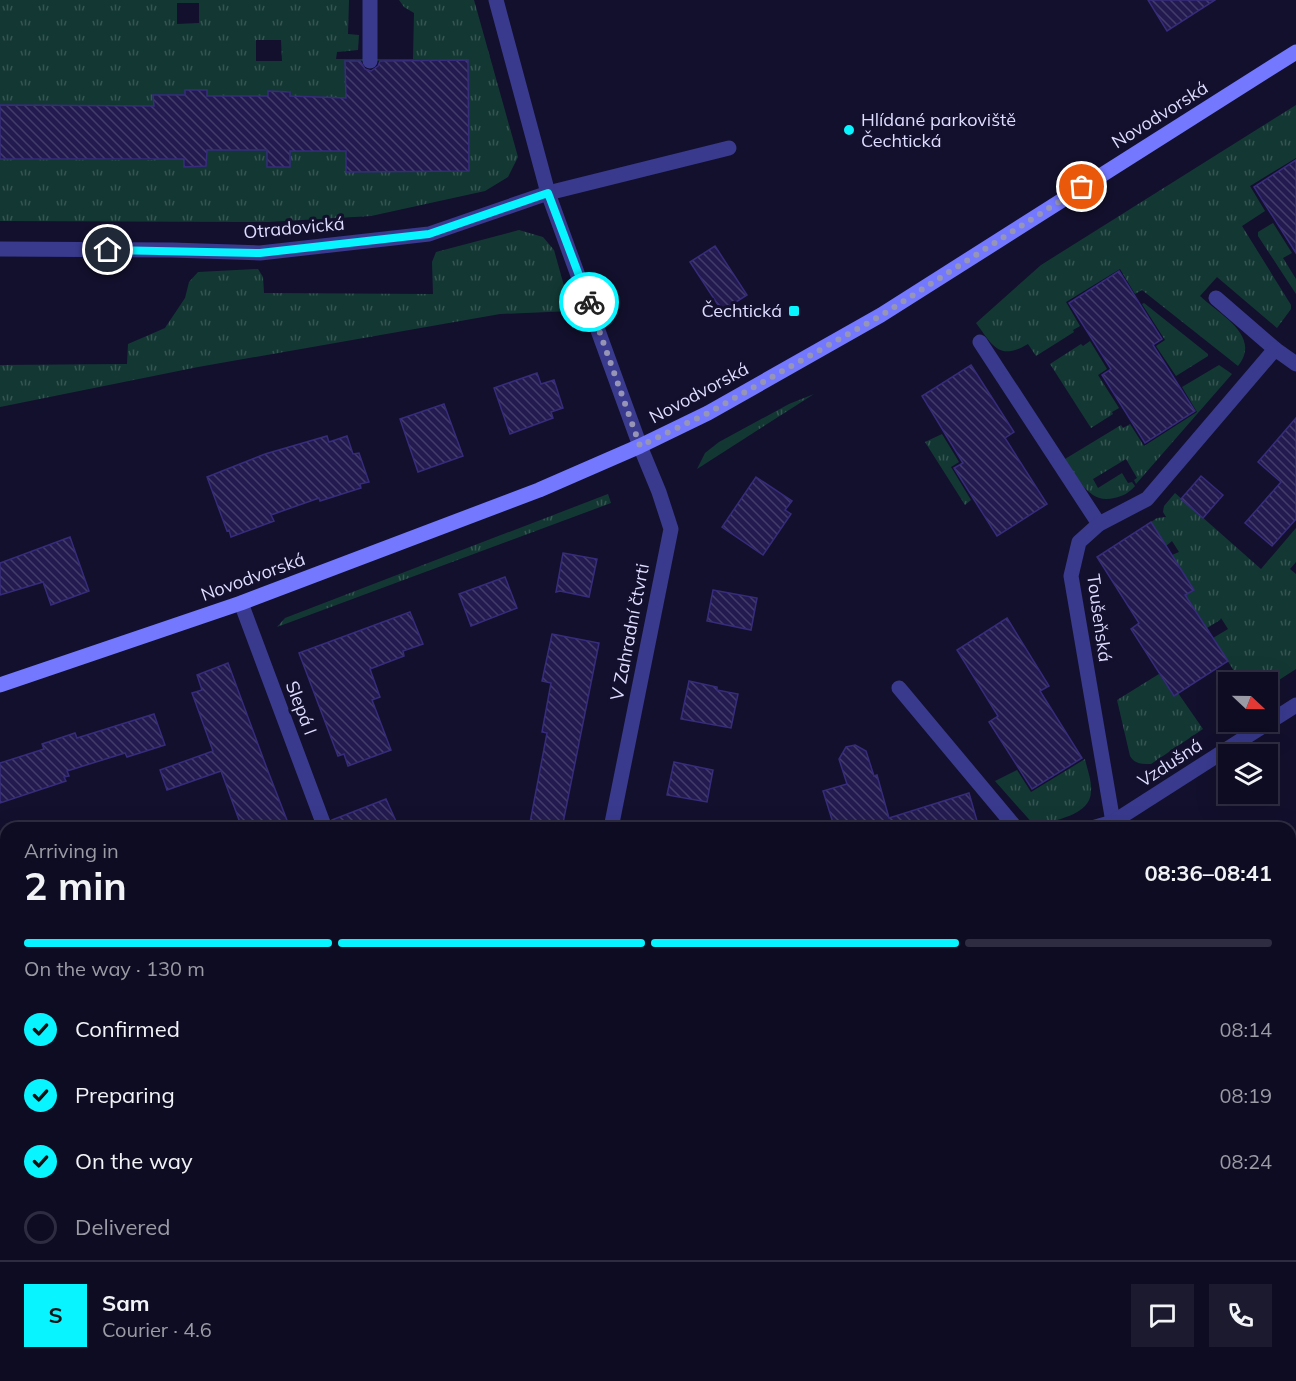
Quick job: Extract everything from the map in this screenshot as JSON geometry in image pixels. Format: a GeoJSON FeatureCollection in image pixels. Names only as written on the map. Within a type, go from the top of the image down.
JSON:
{"type":"FeatureCollection","features":[{"type":"Feature","properties":{"kind":"main road","name":"Novodvorská"},"geometry":{"type":"LineString","coordinates":[[0,685],[241,603],[539,490],[640,446],[708,413],[882,315],[1296,52]]}},
{"type":"Feature","properties":{"kind":"street"},"geometry":{"type":"LineString","coordinates":[[370,0],[370,61]]}},
{"type":"Feature","properties":{"kind":"street"},"geometry":{"type":"LineString","coordinates":[[496,0],[548,193],[640,446]]}},
{"type":"Feature","properties":{"kind":"street","name":"Otradovická"},"geometry":{"type":"LineString","coordinates":[[0,249],[260,253],[429,234],[548,193],[729,148]]}},
{"type":"Feature","properties":{"kind":"street"},"geometry":{"type":"LineString","coordinates":[[1216,298],[1275,350],[1296,364]]}},
{"type":"Feature","properties":{"kind":"street"},"geometry":{"type":"LineString","coordinates":[[980,342],[1099,524]]}},
{"type":"Feature","properties":{"kind":"street","name":"Toušeňská"},"geometry":{"type":"LineString","coordinates":[[1113,822],[1071,576],[1079,542],[1099,524],[1147,499],[1275,350]]}},
{"type":"Feature","properties":{"kind":"street","name":"V Zahradní čtvrti"},"geometry":{"type":"LineString","coordinates":[[612,822],[670,529],[659,492],[640,446]]}},
{"type":"Feature","properties":{"kind":"street","name":"Slepá I"},"geometry":{"type":"LineString","coordinates":[[241,603],[323,822]]}},
{"type":"Feature","properties":{"kind":"street"},"geometry":{"type":"LineString","coordinates":[[899,688],[1011,822]]}},
{"type":"Feature","properties":{"kind":"street","name":"Vzdušná"},"geometry":{"type":"LineString","coordinates":[[1113,822],[1296,705]]}},
{"type":"Feature","properties":{"kind":"green space"},"geometry":{"type":"Polygon","coordinates":[[[0,0],[349,0],[348,34],[359,35],[358,50],[337,52],[336,59],[413,59],[414,13],[404,7],[399,0],[474,0],[518,157],[508,177],[485,191],[371,216],[268,222],[0,221],[0,159],[153,160],[153,149],[184,150],[184,166],[206,166],[207,150],[267,150],[267,167],[290,167],[290,151],[321,151],[346,145],[346,172],[469,171],[468,60],[346,61],[346,101],[290,96],[290,91],[268,91],[268,96],[207,96],[207,90],[185,91],[185,95],[154,95],[154,106],[0,105],[0,0]],[[177,3],[177,24],[199,23],[199,3],[177,3]],[[256,40],[256,61],[282,61],[281,40],[256,40]]]}},
{"type":"Feature","properties":{"kind":"green space"},"geometry":{"type":"Polygon","coordinates":[[[1296,105],[1296,158],[1250,186],[1265,211],[1242,226],[1291,305],[1291,309],[1277,328],[1217,277],[1200,296],[1236,327],[1242,336],[1245,345],[1244,355],[1238,366],[1142,290],[1135,294],[1120,269],[1066,302],[1080,326],[1036,356],[1028,344],[1018,349],[1003,351],[992,344],[976,323],[1041,265],[1296,105]]]}},
{"type":"Feature","properties":{"kind":"green space"},"geometry":{"type":"Polygon","coordinates":[[[1273,223],[1292,253],[1283,258],[1296,279],[1296,294],[1258,236],[1258,232],[1273,223]]]}},
{"type":"Feature","properties":{"kind":"green space"},"geometry":{"type":"Polygon","coordinates":[[[519,230],[543,237],[554,250],[571,311],[500,314],[198,367],[0,407],[0,365],[127,364],[128,344],[165,328],[185,298],[189,282],[198,272],[258,269],[263,277],[264,293],[433,294],[432,262],[436,252],[519,230]]]}},
{"type":"Feature","properties":{"kind":"green space"},"geometry":{"type":"Polygon","coordinates":[[[1144,303],[1208,356],[1176,376],[1156,346],[1165,340],[1142,304],[1144,303]]]}},
{"type":"Feature","properties":{"kind":"green space"},"geometry":{"type":"Polygon","coordinates":[[[1090,341],[1107,369],[1098,375],[1119,408],[1091,428],[1050,364],[1081,344],[1083,346],[1090,341]]]}},
{"type":"Feature","properties":{"kind":"green space"},"geometry":{"type":"Polygon","coordinates":[[[1219,365],[1232,374],[1136,484],[1134,480],[1137,478],[1126,459],[1093,479],[1098,488],[1122,473],[1128,483],[1132,482],[1135,486],[1130,491],[1105,499],[1097,497],[1085,488],[1065,459],[1121,425],[1123,428],[1130,424],[1144,446],[1197,412],[1182,387],[1219,365]]]}},
{"type":"Feature","properties":{"kind":"green space"},"geometry":{"type":"Polygon","coordinates":[[[814,394],[697,469],[705,453],[719,442],[789,404],[814,394]]]}},
{"type":"Feature","properties":{"kind":"green space"},"geometry":{"type":"Polygon","coordinates":[[[942,434],[959,462],[951,467],[971,500],[965,505],[925,442],[942,434]]]}},
{"type":"Feature","properties":{"kind":"green space"},"geometry":{"type":"Polygon","coordinates":[[[1175,493],[1261,569],[1296,528],[1296,562],[1290,569],[1296,574],[1296,669],[1278,681],[1278,672],[1235,672],[1213,638],[1228,629],[1221,618],[1207,628],[1185,595],[1194,589],[1172,555],[1179,552],[1172,541],[1166,546],[1151,522],[1157,518],[1166,517],[1163,512],[1164,506],[1175,493]]]}},
{"type":"Feature","properties":{"kind":"green space"},"geometry":{"type":"Polygon","coordinates":[[[608,494],[611,503],[277,627],[285,618],[608,494]]]}},
{"type":"Feature","properties":{"kind":"green space"},"geometry":{"type":"Polygon","coordinates":[[[1159,674],[1173,695],[1178,693],[1203,729],[1151,764],[1141,764],[1130,756],[1117,700],[1159,674]]]}},
{"type":"Feature","properties":{"kind":"green space"},"geometry":{"type":"Polygon","coordinates":[[[1085,759],[1091,787],[1089,799],[1085,806],[1070,816],[1050,822],[1031,822],[995,781],[1017,770],[1031,792],[1085,759]]]}},
{"type":"Feature","properties":{"kind":"building"},"geometry":{"type":"Polygon","coordinates":[[[1148,0],[1215,0],[1167,31],[1148,0]]]}},
{"type":"Feature","properties":{"kind":"building"},"geometry":{"type":"Polygon","coordinates":[[[468,60],[469,171],[346,172],[346,151],[290,151],[290,167],[267,167],[267,150],[207,150],[206,166],[184,167],[184,159],[0,159],[0,105],[154,106],[153,95],[185,95],[185,90],[207,90],[207,96],[268,96],[268,91],[290,92],[290,96],[346,98],[345,61],[360,61],[365,69],[371,71],[378,66],[380,61],[468,60]]]}},
{"type":"Feature","properties":{"kind":"building"},"geometry":{"type":"Polygon","coordinates":[[[1296,160],[1296,253],[1254,187],[1296,160]]]}},
{"type":"Feature","properties":{"kind":"building"},"geometry":{"type":"Polygon","coordinates":[[[715,246],[747,295],[722,311],[690,262],[715,246]]]}},
{"type":"Feature","properties":{"kind":"building"},"geometry":{"type":"Polygon","coordinates":[[[1119,271],[1162,339],[1153,345],[1195,411],[1145,443],[1102,375],[1111,369],[1069,303],[1119,271]]]}},
{"type":"Feature","properties":{"kind":"building"},"geometry":{"type":"Polygon","coordinates":[[[971,365],[1014,432],[1005,438],[1047,504],[997,536],[954,468],[963,463],[922,396],[971,365]]]}},
{"type":"Feature","properties":{"kind":"building"},"geometry":{"type":"Polygon","coordinates":[[[537,373],[541,384],[554,380],[563,408],[551,412],[553,418],[510,434],[494,388],[537,373]]]}},
{"type":"Feature","properties":{"kind":"building"},"geometry":{"type":"Polygon","coordinates":[[[444,404],[463,456],[418,472],[400,419],[444,404]]]}},
{"type":"Feature","properties":{"kind":"building"},"geometry":{"type":"Polygon","coordinates":[[[1296,418],[1296,519],[1272,546],[1245,523],[1281,482],[1258,462],[1296,418]]]}},
{"type":"Feature","properties":{"kind":"building"},"geometry":{"type":"Polygon","coordinates":[[[327,436],[329,442],[347,436],[353,454],[359,453],[369,482],[360,484],[361,488],[320,501],[319,498],[271,515],[274,521],[231,537],[207,477],[265,454],[327,436]]]}},
{"type":"Feature","properties":{"kind":"building"},"geometry":{"type":"Polygon","coordinates":[[[1201,476],[1223,495],[1203,518],[1181,499],[1201,476]]]}},
{"type":"Feature","properties":{"kind":"building"},"geometry":{"type":"Polygon","coordinates":[[[756,477],[792,501],[785,510],[791,514],[763,555],[722,527],[756,477]]]}},
{"type":"Feature","properties":{"kind":"building"},"geometry":{"type":"Polygon","coordinates":[[[1151,522],[1194,590],[1185,595],[1228,661],[1174,696],[1131,629],[1139,623],[1097,557],[1151,522]]]}},
{"type":"Feature","properties":{"kind":"building"},"geometry":{"type":"Polygon","coordinates":[[[70,537],[89,591],[51,605],[43,582],[0,595],[0,563],[70,537]]]}},
{"type":"Feature","properties":{"kind":"building"},"geometry":{"type":"Polygon","coordinates":[[[563,553],[597,559],[589,597],[556,592],[563,553]]]}},
{"type":"Feature","properties":{"kind":"building"},"geometry":{"type":"Polygon","coordinates":[[[505,577],[517,608],[471,626],[459,594],[505,577]]]}},
{"type":"Feature","properties":{"kind":"building"},"geometry":{"type":"Polygon","coordinates":[[[713,590],[757,598],[751,630],[707,621],[713,590]]]}},
{"type":"Feature","properties":{"kind":"building"},"geometry":{"type":"Polygon","coordinates":[[[410,612],[423,644],[403,651],[404,656],[370,669],[380,697],[372,700],[391,750],[348,766],[344,754],[338,756],[299,653],[410,612]]]}},
{"type":"Feature","properties":{"kind":"building"},"geometry":{"type":"Polygon","coordinates":[[[1007,618],[1049,686],[1040,691],[1082,758],[1032,789],[989,722],[998,716],[957,650],[1007,618]]]}},
{"type":"Feature","properties":{"kind":"building"},"geometry":{"type":"Polygon","coordinates":[[[552,634],[599,643],[563,822],[530,822],[547,733],[542,732],[551,683],[542,681],[552,634]]]}},
{"type":"Feature","properties":{"kind":"building"},"geometry":{"type":"Polygon","coordinates":[[[228,663],[288,822],[240,822],[221,771],[167,790],[160,770],[213,751],[192,693],[202,690],[197,675],[228,663]]]}},
{"type":"Feature","properties":{"kind":"building"},"geometry":{"type":"Polygon","coordinates":[[[689,681],[738,694],[731,728],[681,719],[689,681]]]}},
{"type":"Feature","properties":{"kind":"building"},"geometry":{"type":"Polygon","coordinates":[[[154,714],[165,745],[127,757],[125,753],[67,771],[69,776],[64,777],[66,781],[0,803],[0,763],[44,749],[42,744],[75,733],[77,738],[154,714]]]}},
{"type":"Feature","properties":{"kind":"building"},"geometry":{"type":"Polygon","coordinates":[[[855,745],[866,751],[874,776],[877,775],[889,818],[969,793],[977,821],[833,822],[823,791],[847,784],[839,759],[846,747],[855,745]]]}},
{"type":"Feature","properties":{"kind":"building"},"geometry":{"type":"Polygon","coordinates":[[[674,762],[713,770],[707,802],[667,795],[674,762]]]}},
{"type":"Feature","properties":{"kind":"building"},"geometry":{"type":"Polygon","coordinates":[[[386,799],[396,822],[333,822],[332,820],[386,799]]]}},
{"type":"Feature","properties":{"kind":"way so far"},"geometry":{"type":"LineString","coordinates":[[589,302],[640,446],[708,413],[882,315],[1082,187]]}},
{"type":"Feature","properties":{"kind":"place","name":"Hlídané parkoviště Čechtická"},"geometry":{"type":"Point","coordinates":[849,130]}},
{"type":"Feature","properties":{"kind":"place","name":"Čechtická"},"geometry":{"type":"Point","coordinates":[794,311]}},
{"type":"Feature","properties":{"kind":"route"},"geometry":{"type":"LineString","coordinates":[[108,250],[260,253],[429,234],[548,193],[589,302]]}}]}
